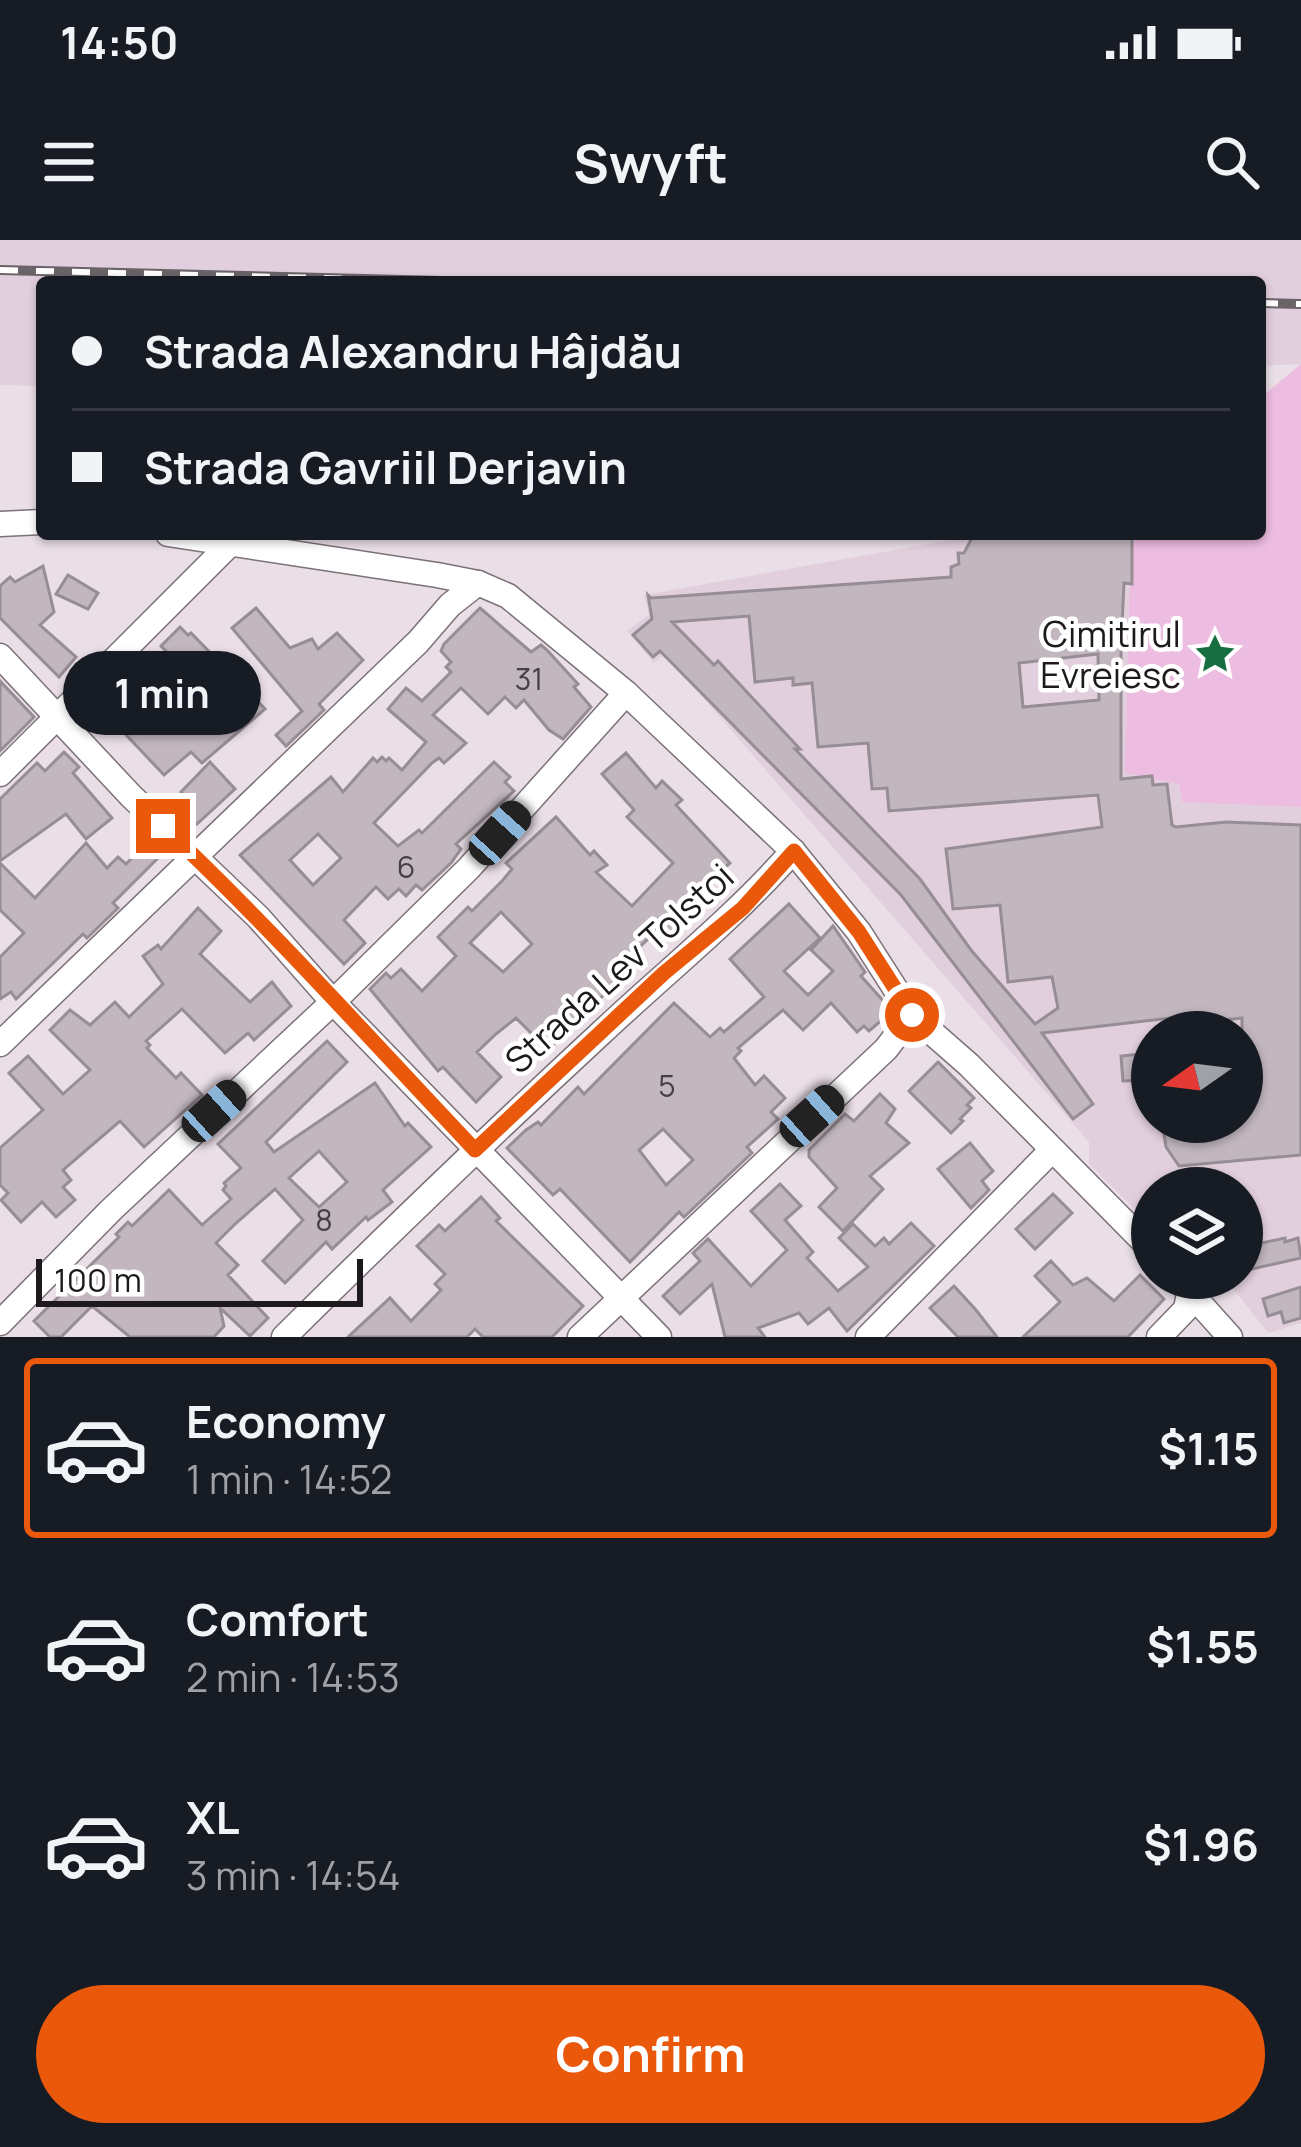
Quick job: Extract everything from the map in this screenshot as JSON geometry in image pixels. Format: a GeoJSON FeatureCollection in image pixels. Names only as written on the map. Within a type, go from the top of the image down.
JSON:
{"type":"FeatureCollection","features":[{"type":"Feature","properties":{"kind":"street"},"geometry":{"type":"LineString","coordinates":[[0,524],[36,522]]}},
{"type":"Feature","properties":{"kind":"street"},"geometry":{"type":"LineString","coordinates":[[210,540],[478,583],[508,596],[626,693],[794,851],[859,932],[912,1015],[969,1065],[1131,1229]]}},
{"type":"Feature","properties":{"kind":"street"},"geometry":{"type":"LineString","coordinates":[[0,774],[231,543]]}},
{"type":"Feature","properties":{"kind":"street"},"geometry":{"type":"LineString","coordinates":[[0,1044],[450,605],[478,583]]}},
{"type":"Feature","properties":{"kind":"street"},"geometry":{"type":"LineString","coordinates":[[0,656],[57,719],[258,917],[333,1003],[659,1337]]}},
{"type":"Feature","properties":{"kind":"street"},"geometry":{"type":"LineString","coordinates":[[0,1323],[469,868],[626,693]]}},
{"type":"Feature","properties":{"kind":"street","name":"Strada Lev Tolstoi"},"geometry":{"type":"LineString","coordinates":[[284,1337],[664,973],[743,908],[794,851]]}},
{"type":"Feature","properties":{"kind":"street"},"geometry":{"type":"LineString","coordinates":[[580,1337],[886,1049],[912,1015]]}},
{"type":"Feature","properties":{"kind":"street"},"geometry":{"type":"LineString","coordinates":[[868,1337],[1051,1151]]}},
{"type":"Feature","properties":{"kind":"street"},"geometry":{"type":"LineString","coordinates":[[1159,1337],[1186,1310],[1185,1299]]}},
{"type":"Feature","properties":{"kind":"street"},"geometry":{"type":"LineString","coordinates":[[1195,1299],[1230,1337]]}},
{"type":"Feature","properties":{"kind":"shaded area"},"geometry":{"type":"Polygon","coordinates":[[[0,240],[1301,240],[1301,364],[1266,366],[1266,276],[36,276],[36,386],[0,385],[0,240]]]}},
{"type":"Feature","properties":{"kind":"shaded area","name":"Cimitirul Evreiesc"},"geometry":{"type":"Polygon","coordinates":[[[1301,364],[1301,807],[1182,802],[1179,784],[1125,773],[1131,540],[1266,540],[1266,393],[1301,364]]]}},
{"type":"Feature","properties":{"kind":"shaded area"},"geometry":{"type":"Polygon","coordinates":[[[950,540],[1132,540],[1182,801],[1301,807],[1301,1323],[1268,1333],[1242,1299],[1263,1299],[1263,1167],[1131,1167],[1131,1205],[1089,1164],[1089,1142],[665,654],[654,663],[627,631],[649,615],[644,595],[950,540]]]}},
{"type":"Feature","properties":{"kind":"building"},"geometry":{"type":"Polygon","coordinates":[[[971,540],[1132,540],[1132,584],[1124,583],[1121,646],[1121,779],[1152,776],[1153,785],[1167,784],[1176,827],[1226,822],[1301,825],[1301,1155],[1179,1166],[1166,1147],[1165,1143],[1263,1143],[1263,1011],[1131,1011],[1131,1023],[1042,1033],[1093,1104],[1073,1119],[901,895],[660,651],[653,657],[633,635],[652,619],[648,595],[951,577],[951,567],[959,564],[958,553],[964,553],[971,540]],[[749,616],[672,622],[714,665],[718,661],[920,879],[971,950],[1035,1024],[1058,1008],[1052,977],[1008,982],[1000,905],[953,909],[946,849],[1102,827],[1098,795],[889,811],[887,788],[872,789],[868,743],[818,747],[812,683],[793,685],[793,678],[755,682],[749,616]],[[1098,654],[1019,663],[1023,707],[1099,700],[1098,654]]]}},
{"type":"Feature","properties":{"kind":"building"},"geometry":{"type":"Polygon","coordinates":[[[43,566],[54,612],[40,625],[76,657],[59,677],[0,618],[0,586],[10,577],[15,582],[43,566]]]}},
{"type":"Feature","properties":{"kind":"building"},"geometry":{"type":"Polygon","coordinates":[[[68,575],[98,593],[88,609],[56,594],[68,575]]]}},
{"type":"Feature","properties":{"kind":"building"},"geometry":{"type":"Polygon","coordinates":[[[256,608],[290,648],[312,639],[318,649],[337,633],[363,660],[319,704],[324,710],[286,746],[276,735],[302,711],[232,628],[256,608]]]}},
{"type":"Feature","properties":{"kind":"building"},"geometry":{"type":"Polygon","coordinates":[[[480,608],[531,652],[541,645],[547,650],[578,684],[574,687],[591,707],[563,739],[524,700],[516,708],[505,697],[488,714],[461,688],[433,715],[466,743],[444,763],[439,758],[432,763],[374,823],[398,846],[419,830],[422,833],[494,762],[510,777],[505,782],[514,791],[456,844],[461,849],[451,863],[422,890],[416,885],[406,896],[399,889],[388,899],[376,887],[344,920],[365,943],[344,964],[240,855],[331,777],[343,792],[373,758],[377,762],[389,758],[402,770],[426,742],[388,709],[406,688],[422,701],[451,672],[446,667],[451,662],[441,651],[480,608]],[[318,834],[290,860],[313,885],[341,858],[318,834]]]}},
{"type":"Feature","properties":{"kind":"building"},"geometry":{"type":"Polygon","coordinates":[[[180,627],[265,709],[202,763],[191,752],[164,775],[95,702],[131,667],[157,693],[184,670],[161,646],[180,627]]]}},
{"type":"Feature","properties":{"kind":"building"},"geometry":{"type":"Polygon","coordinates":[[[0,681],[34,717],[0,751],[0,681]]]}},
{"type":"Feature","properties":{"kind":"building"},"geometry":{"type":"Polygon","coordinates":[[[64,752],[79,767],[73,773],[112,818],[86,839],[66,814],[0,861],[0,799],[37,763],[45,771],[64,752]]]}},
{"type":"Feature","properties":{"kind":"building"},"geometry":{"type":"Polygon","coordinates":[[[626,753],[656,788],[662,781],[682,800],[676,805],[730,863],[704,885],[714,897],[671,936],[662,926],[629,957],[635,964],[548,1050],[516,1018],[496,1034],[477,1052],[501,1077],[476,1102],[443,1067],[438,1071],[370,989],[386,973],[391,978],[401,969],[422,991],[456,956],[438,937],[503,880],[512,869],[506,863],[556,817],[590,855],[594,851],[607,865],[596,872],[632,906],[673,863],[627,817],[634,810],[602,774],[626,753]],[[501,912],[470,943],[503,972],[532,944],[501,912]]]}},
{"type":"Feature","properties":{"kind":"building"},"geometry":{"type":"Polygon","coordinates":[[[210,762],[235,789],[197,824],[185,812],[193,805],[181,792],[210,762]]]}},
{"type":"Feature","properties":{"kind":"building"},"geometry":{"type":"Polygon","coordinates":[[[86,843],[107,868],[118,857],[126,864],[144,846],[157,859],[113,903],[118,908],[87,938],[83,934],[16,999],[11,992],[0,999],[0,957],[24,933],[0,910],[0,863],[35,898],[86,843]]]}},
{"type":"Feature","properties":{"kind":"building"},"geometry":{"type":"Polygon","coordinates":[[[789,904],[820,938],[784,971],[808,995],[833,971],[811,950],[833,926],[889,1014],[869,1031],[864,1026],[857,1032],[831,1003],[803,1030],[783,1010],[738,1048],[741,1051],[734,1058],[755,1085],[764,1076],[785,1098],[771,1112],[778,1119],[747,1147],[752,1153],[684,1217],[679,1212],[630,1262],[560,1189],[553,1195],[507,1148],[526,1130],[538,1122],[541,1125],[578,1087],[584,1094],[674,1003],[710,1037],[720,1028],[724,1032],[764,997],[730,959],[789,904]],[[663,1129],[639,1150],[666,1185],[693,1160],[663,1129]]]}},
{"type":"Feature","properties":{"kind":"building"},"geometry":{"type":"Polygon","coordinates":[[[198,908],[221,931],[200,954],[250,1002],[272,982],[291,1006],[254,1040],[248,1033],[225,1053],[182,1009],[146,1041],[147,1048],[176,1078],[181,1073],[202,1095],[144,1147],[120,1121],[63,1170],[71,1180],[63,1187],[75,1200],[56,1217],[42,1202],[21,1222],[1,1200],[8,1193],[0,1185],[0,1148],[43,1110],[9,1073],[28,1056],[63,1094],[90,1070],[50,1030],[70,1010],[90,1025],[115,1002],[129,1017],[163,984],[143,956],[158,945],[161,949],[198,908]]]}},
{"type":"Feature","properties":{"kind":"building"},"geometry":{"type":"Polygon","coordinates":[[[327,1041],[347,1062],[266,1142],[274,1152],[375,1083],[405,1126],[408,1123],[431,1147],[383,1190],[392,1202],[366,1217],[332,1249],[326,1242],[285,1283],[263,1261],[303,1220],[275,1189],[216,1243],[238,1265],[228,1275],[268,1318],[250,1336],[220,1308],[224,1326],[214,1337],[130,1337],[92,1306],[61,1337],[50,1337],[34,1321],[119,1237],[116,1234],[128,1222],[132,1226],[169,1190],[202,1225],[231,1199],[223,1190],[224,1183],[241,1168],[218,1144],[327,1041]],[[319,1151],[289,1178],[319,1207],[347,1182],[319,1151]]]}},
{"type":"Feature","properties":{"kind":"building"},"geometry":{"type":"Polygon","coordinates":[[[1131,1055],[1131,1081],[1123,1081],[1121,1056],[1131,1055]]]}},
{"type":"Feature","properties":{"kind":"building"},"geometry":{"type":"Polygon","coordinates":[[[938,1062],[974,1098],[951,1133],[909,1091],[938,1062]]]}},
{"type":"Feature","properties":{"kind":"building"},"geometry":{"type":"Polygon","coordinates":[[[880,1094],[895,1109],[886,1123],[909,1143],[870,1176],[883,1189],[843,1231],[819,1207],[837,1188],[809,1157],[809,1150],[845,1114],[854,1121],[880,1094]]]}},
{"type":"Feature","properties":{"kind":"building"},"geometry":{"type":"Polygon","coordinates":[[[970,1143],[993,1171],[982,1181],[989,1190],[971,1208],[938,1169],[970,1143]]]}},
{"type":"Feature","properties":{"kind":"building"},"geometry":{"type":"Polygon","coordinates":[[[780,1184],[801,1206],[785,1220],[813,1252],[807,1258],[838,1291],[868,1267],[839,1238],[853,1224],[875,1246],[884,1238],[889,1244],[911,1223],[934,1246],[847,1331],[829,1308],[808,1324],[799,1313],[758,1328],[765,1337],[725,1337],[712,1284],[680,1314],[663,1296],[700,1261],[693,1253],[708,1239],[751,1286],[787,1250],[751,1211],[780,1184]]]}},
{"type":"Feature","properties":{"kind":"building"},"geometry":{"type":"Polygon","coordinates":[[[1053,1194],[1072,1213],[1035,1249],[1016,1229],[1053,1194]]]}},
{"type":"Feature","properties":{"kind":"building"},"geometry":{"type":"Polygon","coordinates":[[[481,1197],[500,1218],[496,1221],[583,1306],[552,1337],[483,1337],[475,1329],[467,1337],[348,1337],[390,1298],[411,1321],[441,1290],[435,1284],[445,1274],[417,1246],[439,1225],[445,1231],[481,1197]]]}},
{"type":"Feature","properties":{"kind":"building"},"geometry":{"type":"Polygon","coordinates":[[[1298,1238],[1301,1258],[1263,1267],[1263,1243],[1298,1238]]]}},
{"type":"Feature","properties":{"kind":"building"},"geometry":{"type":"Polygon","coordinates":[[[1051,1261],[1073,1285],[1087,1278],[1114,1301],[1131,1284],[1131,1299],[1164,1299],[1128,1337],[1023,1337],[1060,1302],[1035,1276],[1051,1261]]]}},
{"type":"Feature","properties":{"kind":"building"},"geometry":{"type":"Polygon","coordinates":[[[954,1286],[997,1337],[958,1337],[930,1308],[954,1286]]]}},
{"type":"Feature","properties":{"kind":"building"},"geometry":{"type":"Polygon","coordinates":[[[1301,1287],[1301,1318],[1284,1323],[1281,1312],[1268,1316],[1263,1299],[1301,1287]]]}},
{"type":"Feature","properties":{"kind":"railway"},"geometry":{"type":"LineString","coordinates":[[0,270],[241,276]]}},
{"type":"Feature","properties":{"kind":"railway"},"geometry":{"type":"LineString","coordinates":[[1266,303],[1301,304]]}},
{"type":"Feature","properties":{"kind":"place","name":"Cimitirul Evreiesc"},"geometry":{"type":"Point","coordinates":[1215,654]}},
{"type":"Feature","properties":{"kind":"route"},"geometry":{"type":"LineString","coordinates":[[163,826],[258,917],[333,1003],[475,1150],[664,973],[743,908],[794,851],[859,932],[912,1015]]}}]}
